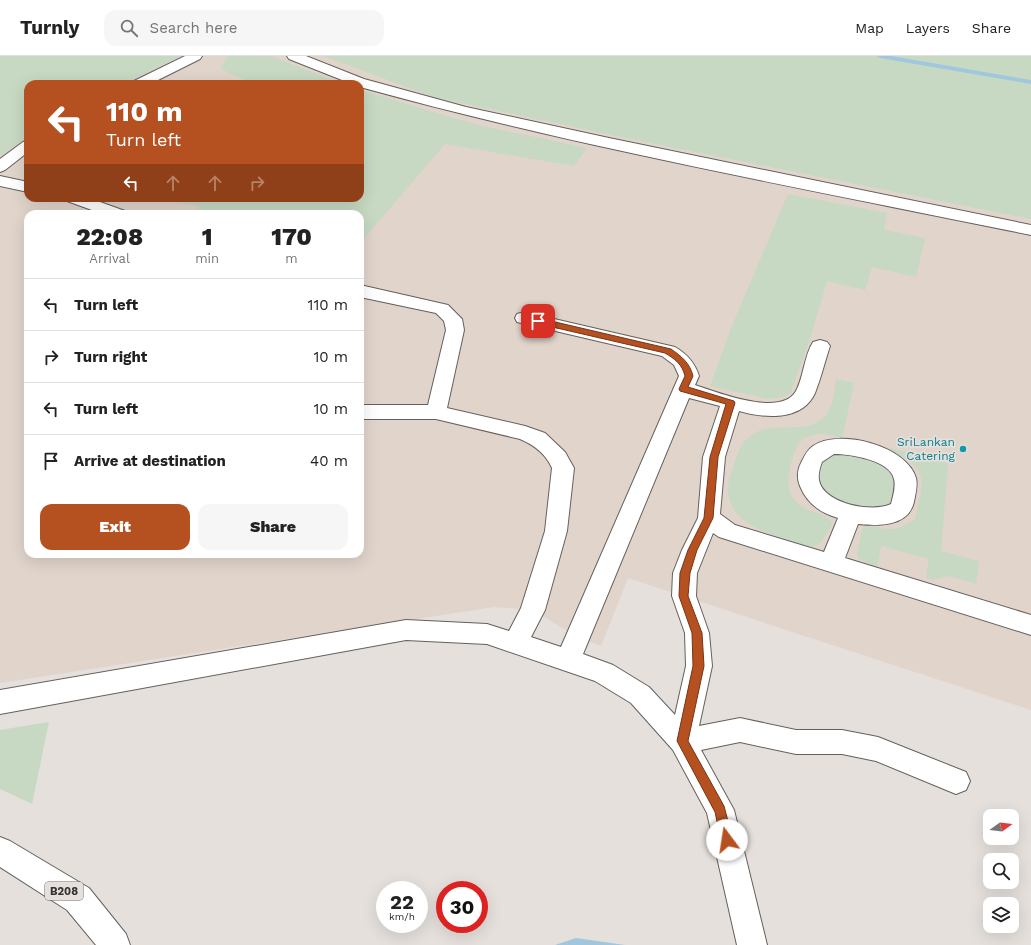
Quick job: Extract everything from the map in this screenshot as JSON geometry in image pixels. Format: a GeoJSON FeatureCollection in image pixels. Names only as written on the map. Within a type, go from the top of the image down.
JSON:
{"type":"FeatureCollection","features":[{"type":"Feature","properties":{"kind":"street"},"geometry":{"type":"LineString","coordinates":[[147,80],[195,56]]}},
{"type":"Feature","properties":{"kind":"street"},"geometry":{"type":"LineString","coordinates":[[294,56],[354,80]]}},
{"type":"Feature","properties":{"kind":"street"},"geometry":{"type":"LineString","coordinates":[[364,83],[464,111],[609,143],[1031,230]]}},
{"type":"Feature","properties":{"kind":"street"},"geometry":{"type":"LineString","coordinates":[[0,167],[24,148]]}},
{"type":"Feature","properties":{"kind":"street"},"geometry":{"type":"LineString","coordinates":[[0,181],[24,185]]}},
{"type":"Feature","properties":{"kind":"street"},"geometry":{"type":"LineString","coordinates":[[84,202],[108,210]]}},
{"type":"Feature","properties":{"kind":"street"},"geometry":{"type":"LineString","coordinates":[[364,292],[442,309],[453,319],[455,330],[436,412]]}},
{"type":"Feature","properties":{"kind":"street"},"geometry":{"type":"LineString","coordinates":[[524,318],[668,351],[678,358],[687,369],[689,376],[577,637],[569,660]]}},
{"type":"Feature","properties":{"kind":"street"},"geometry":{"type":"LineString","coordinates":[[683,389],[731,403],[766,411],[793,405],[805,393],[820,346]]}},
{"type":"Feature","properties":{"kind":"street"},"geometry":{"type":"LineString","coordinates":[[682,741],[699,666],[697,633],[684,596],[685,573],[693,550],[709,518],[714,457],[731,403]]}},
{"type":"Feature","properties":{"kind":"street"},"geometry":{"type":"LineString","coordinates":[[364,412],[436,412],[525,432],[538,438],[554,452],[563,468],[554,538],[533,610],[515,643]]}},
{"type":"Feature","properties":{"kind":"street"},"geometry":{"type":"LineString","coordinates":[[834,446],[845,446],[877,454],[889,459],[901,468],[905,478],[901,509],[896,514],[874,518],[850,514],[832,508],[821,501],[810,489],[808,482],[808,470],[814,456],[821,449],[834,446]]}},
{"type":"Feature","properties":{"kind":"street"},"geometry":{"type":"LineString","coordinates":[[831,563],[850,514]]}},
{"type":"Feature","properties":{"kind":"street"},"geometry":{"type":"LineString","coordinates":[[709,518],[727,531],[1031,625]]}},
{"type":"Feature","properties":{"kind":"street"},"geometry":{"type":"LineString","coordinates":[[0,702],[406,630],[487,634],[569,660],[604,673],[640,695],[682,741],[720,810],[752,944]]}},
{"type":"Feature","properties":{"kind":"street"},"geometry":{"type":"LineString","coordinates":[[682,741],[740,730],[796,742],[842,742],[878,749],[956,781]]}},
{"type":"Feature","properties":{"kind":"street","name":"B208"},"geometry":{"type":"LineString","coordinates":[[0,851],[78,899],[115,945]]}},
{"type":"Feature","properties":{"kind":"shaded area"},"geometry":{"type":"Polygon","coordinates":[[[0,56],[1031,56],[1031,710],[628,578],[601,646],[577,637],[533,610],[494,607],[0,683],[0,56]]]}},
{"type":"Feature","properties":{"kind":"green space"},"geometry":{"type":"Polygon","coordinates":[[[0,56],[181,56],[132,80],[24,80],[24,140],[0,156],[0,56]]]}},
{"type":"Feature","properties":{"kind":"green space"},"geometry":{"type":"Polygon","coordinates":[[[228,56],[271,56],[333,80],[245,80],[221,68],[228,56]]]}},
{"type":"Feature","properties":{"kind":"green space"},"geometry":{"type":"Polygon","coordinates":[[[324,56],[1031,56],[1031,219],[645,142],[433,97],[324,56]]]}},
{"type":"Feature","properties":{"kind":"green space"},"geometry":{"type":"Polygon","coordinates":[[[364,91],[478,125],[587,148],[574,166],[445,144],[364,238],[364,210],[198,210],[198,206],[177,202],[364,202],[364,91]]]}},
{"type":"Feature","properties":{"kind":"green space"},"geometry":{"type":"Polygon","coordinates":[[[788,194],[887,213],[884,230],[925,238],[916,277],[872,267],[865,290],[827,281],[811,336],[790,394],[784,397],[769,399],[710,386],[731,328],[788,194]]]}},
{"type":"Feature","properties":{"kind":"green space"},"geometry":{"type":"Polygon","coordinates":[[[836,379],[854,383],[842,439],[826,434],[816,434],[806,438],[798,445],[790,468],[789,485],[792,497],[801,506],[823,515],[831,521],[832,525],[819,543],[808,548],[771,535],[747,522],[737,514],[731,504],[728,485],[738,452],[743,443],[750,436],[770,428],[803,427],[818,422],[830,409],[836,379]]]}},
{"type":"Feature","properties":{"kind":"green space"},"geometry":{"type":"Polygon","coordinates":[[[887,447],[948,463],[941,551],[979,561],[976,584],[949,576],[932,580],[926,578],[929,559],[881,546],[877,568],[859,559],[857,554],[862,529],[872,527],[889,529],[896,528],[915,519],[920,493],[920,475],[917,468],[910,462],[900,456],[886,451],[887,447]]]}},
{"type":"Feature","properties":{"kind":"green space"},"geometry":{"type":"Polygon","coordinates":[[[840,453],[883,465],[897,477],[896,503],[873,510],[830,499],[815,487],[820,457],[827,454],[840,453]]]}},
{"type":"Feature","properties":{"kind":"green space"},"geometry":{"type":"Polygon","coordinates":[[[49,722],[32,804],[0,789],[0,730],[49,722]]]}},
{"type":"Feature","properties":{"kind":"water"},"geometry":{"type":"Polygon","coordinates":[[[576,938],[625,945],[555,945],[576,938]]]}},
{"type":"Feature","properties":{"kind":"waterway"},"geometry":{"type":"LineString","coordinates":[[880,56],[1031,82]]}},
{"type":"Feature","properties":{"kind":"place","name":"SriLankan Catering"},"geometry":{"type":"Point","coordinates":[963,449]}},
{"type":"Feature","properties":{"kind":"route"},"geometry":{"type":"LineString","coordinates":[[538,321],[668,351],[684,363],[687,369],[689,376],[683,389],[731,403],[718,440],[714,457],[710,486],[709,518],[693,550],[685,573],[684,596],[697,633],[699,666],[682,741],[720,810],[727,840]]}}]}
